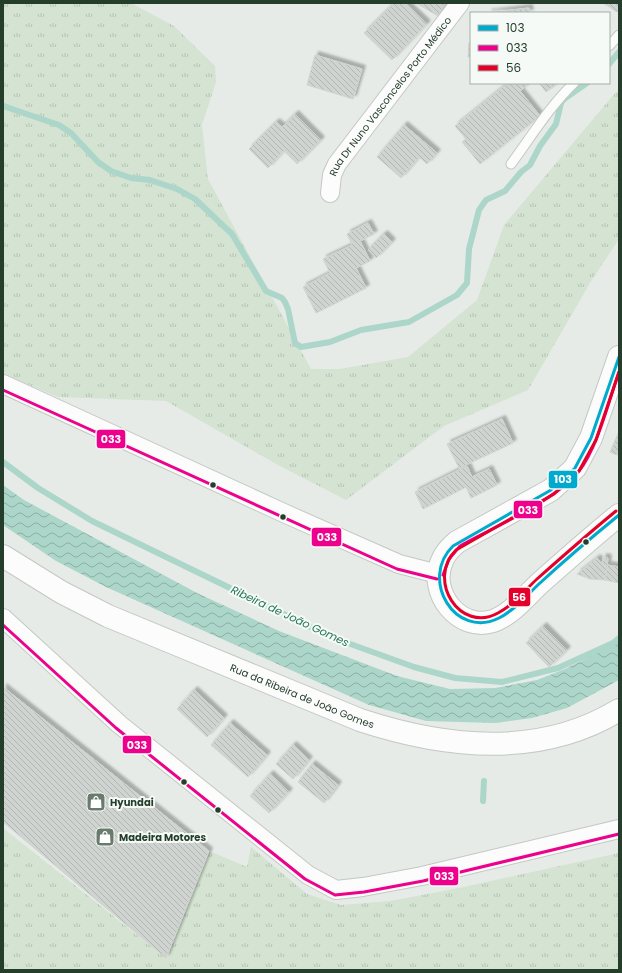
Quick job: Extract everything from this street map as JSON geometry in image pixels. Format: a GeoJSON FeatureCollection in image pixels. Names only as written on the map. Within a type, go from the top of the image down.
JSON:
{"type":"FeatureCollection","features":[{"type":"Feature","properties":{"kind":"main road"},"geometry":{"type":"LineString","coordinates":[[619,357],[591,438],[575,468],[551,490],[457,542],[448,550],[441,561],[438,574],[443,595],[457,614],[471,622],[482,623],[493,621],[514,607],[619,515]]}},
{"type":"Feature","properties":{"kind":"main road","name":"Rua da Ribeira de João Gomes"},"geometry":{"type":"LineString","coordinates":[[3,556],[61,592],[108,616],[360,720],[390,730],[470,745],[516,744],[572,733],[619,710]]}},
{"type":"Feature","properties":{"kind":"street","name":"Rua Dr Nuno Vasconcelos Porto Médico"},"geometry":{"type":"LineString","coordinates":[[330,193],[332,175],[337,164],[460,3]]}},
{"type":"Feature","properties":{"kind":"street"},"geometry":{"type":"LineString","coordinates":[[3,384],[286,514],[399,564],[438,574]]}},
{"type":"Feature","properties":{"kind":"street"},"geometry":{"type":"LineString","coordinates":[[3,618],[126,729],[308,875],[336,890],[363,887],[422,876],[619,829]]}},
{"type":"Feature","properties":{"kind":"lane"},"geometry":{"type":"LineString","coordinates":[[610,45],[619,35]]}},
{"type":"Feature","properties":{"kind":"lane"},"geometry":{"type":"LineString","coordinates":[[511,164],[543,121],[557,99],[573,84]]}},
{"type":"Feature","properties":{"kind":"green space"},"geometry":{"type":"Polygon","coordinates":[[[3,3],[131,3],[174,26],[215,66],[216,82],[202,125],[208,179],[311,369],[340,369],[408,357],[477,300],[504,225],[615,93],[619,91],[619,239],[590,283],[528,390],[444,426],[346,500],[278,465],[166,401],[58,397],[3,374],[3,3]]]}},
{"type":"Feature","properties":{"kind":"green space"},"geometry":{"type":"Polygon","coordinates":[[[3,828],[166,958],[209,851],[247,867],[251,847],[307,894],[341,905],[390,901],[459,888],[619,853],[619,970],[3,970],[3,828]]]}},
{"type":"Feature","properties":{"kind":"water"},"geometry":{"type":"Polygon","coordinates":[[[3,485],[24,500],[197,593],[279,631],[397,676],[450,689],[495,688],[537,680],[565,669],[593,655],[619,636],[619,680],[567,708],[532,718],[495,723],[426,721],[369,705],[106,587],[56,561],[3,525],[3,485]]]}},
{"type":"Feature","properties":{"kind":"building"},"geometry":{"type":"Polygon","coordinates":[[[394,3],[405,3],[427,24],[392,60],[364,33],[394,3]]]}},
{"type":"Feature","properties":{"kind":"building"},"geometry":{"type":"Polygon","coordinates":[[[416,3],[445,3],[438,16],[416,3]]]}},
{"type":"Feature","properties":{"kind":"building"},"geometry":{"type":"Polygon","coordinates":[[[603,3],[619,3],[619,9],[617,12],[603,3]]]}},
{"type":"Feature","properties":{"kind":"building"},"geometry":{"type":"Polygon","coordinates":[[[529,8],[530,12],[496,12],[529,8]]]}},
{"type":"Feature","properties":{"kind":"building"},"geometry":{"type":"Polygon","coordinates":[[[469,43],[470,43],[470,57],[468,57],[469,43]]]}},
{"type":"Feature","properties":{"kind":"building"},"geometry":{"type":"Polygon","coordinates":[[[315,55],[362,69],[353,99],[307,85],[315,55]]]}},
{"type":"Feature","properties":{"kind":"building"},"geometry":{"type":"Polygon","coordinates":[[[507,84],[529,84],[520,91],[540,116],[480,164],[462,142],[466,139],[455,126],[507,84]]]}},
{"type":"Feature","properties":{"kind":"building"},"geometry":{"type":"Polygon","coordinates":[[[540,84],[557,84],[546,92],[540,84]]]}},
{"type":"Feature","properties":{"kind":"building"},"geometry":{"type":"Polygon","coordinates":[[[295,114],[321,140],[297,164],[284,151],[268,168],[249,149],[276,122],[282,127],[295,114]]]}},
{"type":"Feature","properties":{"kind":"building"},"geometry":{"type":"Polygon","coordinates":[[[404,125],[437,153],[427,164],[419,157],[401,178],[377,157],[404,125]]]}},
{"type":"Feature","properties":{"kind":"building"},"geometry":{"type":"Polygon","coordinates":[[[368,223],[374,234],[360,241],[370,261],[356,268],[366,288],[316,313],[303,287],[330,273],[323,259],[352,245],[347,234],[368,223]]]}},
{"type":"Feature","properties":{"kind":"building"},"geometry":{"type":"Polygon","coordinates":[[[384,234],[392,242],[376,258],[368,250],[384,234]]]}},
{"type":"Feature","properties":{"kind":"building"},"geometry":{"type":"Polygon","coordinates":[[[502,419],[513,443],[459,468],[447,444],[502,419]]]}},
{"type":"Feature","properties":{"kind":"building"},"geometry":{"type":"Polygon","coordinates":[[[618,434],[619,451],[617,455],[610,452],[618,434]]]}},
{"type":"Feature","properties":{"kind":"building"},"geometry":{"type":"Polygon","coordinates":[[[467,466],[472,477],[489,469],[497,485],[471,498],[466,487],[423,509],[415,492],[467,466]]]}},
{"type":"Feature","properties":{"kind":"building"},"geometry":{"type":"Polygon","coordinates":[[[603,557],[608,558],[605,580],[590,579],[577,574],[597,558],[602,564],[603,557]]]}},
{"type":"Feature","properties":{"kind":"building"},"geometry":{"type":"Polygon","coordinates":[[[607,565],[619,567],[619,583],[605,580],[607,565]]]}},
{"type":"Feature","properties":{"kind":"building"},"geometry":{"type":"Polygon","coordinates":[[[543,626],[567,650],[549,667],[526,643],[543,626]]]}},
{"type":"Feature","properties":{"kind":"building","name":"Madeira Motores"},"geometry":{"type":"Polygon","coordinates":[[[3,687],[209,851],[166,958],[3,822],[3,687]]]}},
{"type":"Feature","properties":{"kind":"building"},"geometry":{"type":"Polygon","coordinates":[[[194,690],[224,718],[207,737],[177,709],[194,690]]]}},
{"type":"Feature","properties":{"kind":"building"},"geometry":{"type":"Polygon","coordinates":[[[230,723],[267,755],[248,777],[211,745],[230,723]]]}},
{"type":"Feature","properties":{"kind":"building"},"geometry":{"type":"Polygon","coordinates":[[[293,745],[309,760],[293,779],[276,764],[293,745]]]}},
{"type":"Feature","properties":{"kind":"building"},"geometry":{"type":"Polygon","coordinates":[[[312,764],[338,785],[324,803],[298,782],[312,764]]]}},
{"type":"Feature","properties":{"kind":"building"},"geometry":{"type":"Polygon","coordinates":[[[270,774],[289,792],[269,813],[250,796],[270,774]]]}},
{"type":"Feature","properties":{"kind":"waterway"},"geometry":{"type":"LineString","coordinates":[[610,63],[619,52]]}},
{"type":"Feature","properties":{"kind":"waterway"},"geometry":{"type":"LineString","coordinates":[[3,106],[59,125],[71,133],[98,162],[111,171],[131,178],[150,180],[177,189],[195,199],[232,234],[266,291],[282,298],[285,302],[288,309],[295,343],[301,347],[330,342],[361,330],[409,322],[457,295],[467,283],[469,249],[479,210],[486,200],[505,191],[521,172],[530,165],[540,146],[556,124],[561,103],[564,99],[586,84]]}},
{"type":"Feature","properties":{"kind":"waterway","name":"Ribeira de João Gomes"},"geometry":{"type":"LineString","coordinates":[[3,462],[38,488],[92,521],[331,637],[414,667],[455,678],[502,682],[558,668],[613,643],[619,638]]}},
{"type":"Feature","properties":{"kind":"waterway"},"geometry":{"type":"LineString","coordinates":[[483,801],[484,781]]}},
{"type":"Feature","properties":{"kind":"transit line","name":"103"},"geometry":{"type":"LineString","coordinates":[[619,357],[591,438],[575,468],[551,490],[453,546],[443,559],[440,574],[441,589],[447,603],[456,614],[468,621],[483,623],[505,615],[516,607],[560,565],[619,515]]}},
{"type":"Feature","properties":{"kind":"transit line","name":"033"},"geometry":{"type":"LineString","coordinates":[[443,575],[449,559],[460,546],[540,503],[555,493],[579,471],[597,437],[619,372]]}},
{"type":"Feature","properties":{"kind":"transit line","name":"56"},"geometry":{"type":"LineString","coordinates":[[616,511],[537,579],[504,610],[484,618],[471,616],[460,610],[452,601],[446,589],[445,575],[448,562],[456,550],[554,494],[579,471],[596,440],[619,372]]}},
{"type":"Feature","properties":{"kind":"transit line","name":"033"},"geometry":{"type":"LineString","coordinates":[[3,390],[397,569],[437,579]]}},
{"type":"Feature","properties":{"kind":"transit line","name":"033"},"geometry":{"type":"LineString","coordinates":[[3,625],[116,728],[305,879],[335,895],[364,892],[423,881],[619,834]]}},
{"type":"Feature","properties":{"kind":"place","name":"Hyundai"},"geometry":{"type":"Point","coordinates":[96,802]}},
{"type":"Feature","properties":{"kind":"place","name":"Madeira Motores"},"geometry":{"type":"Point","coordinates":[105,837]}}]}
